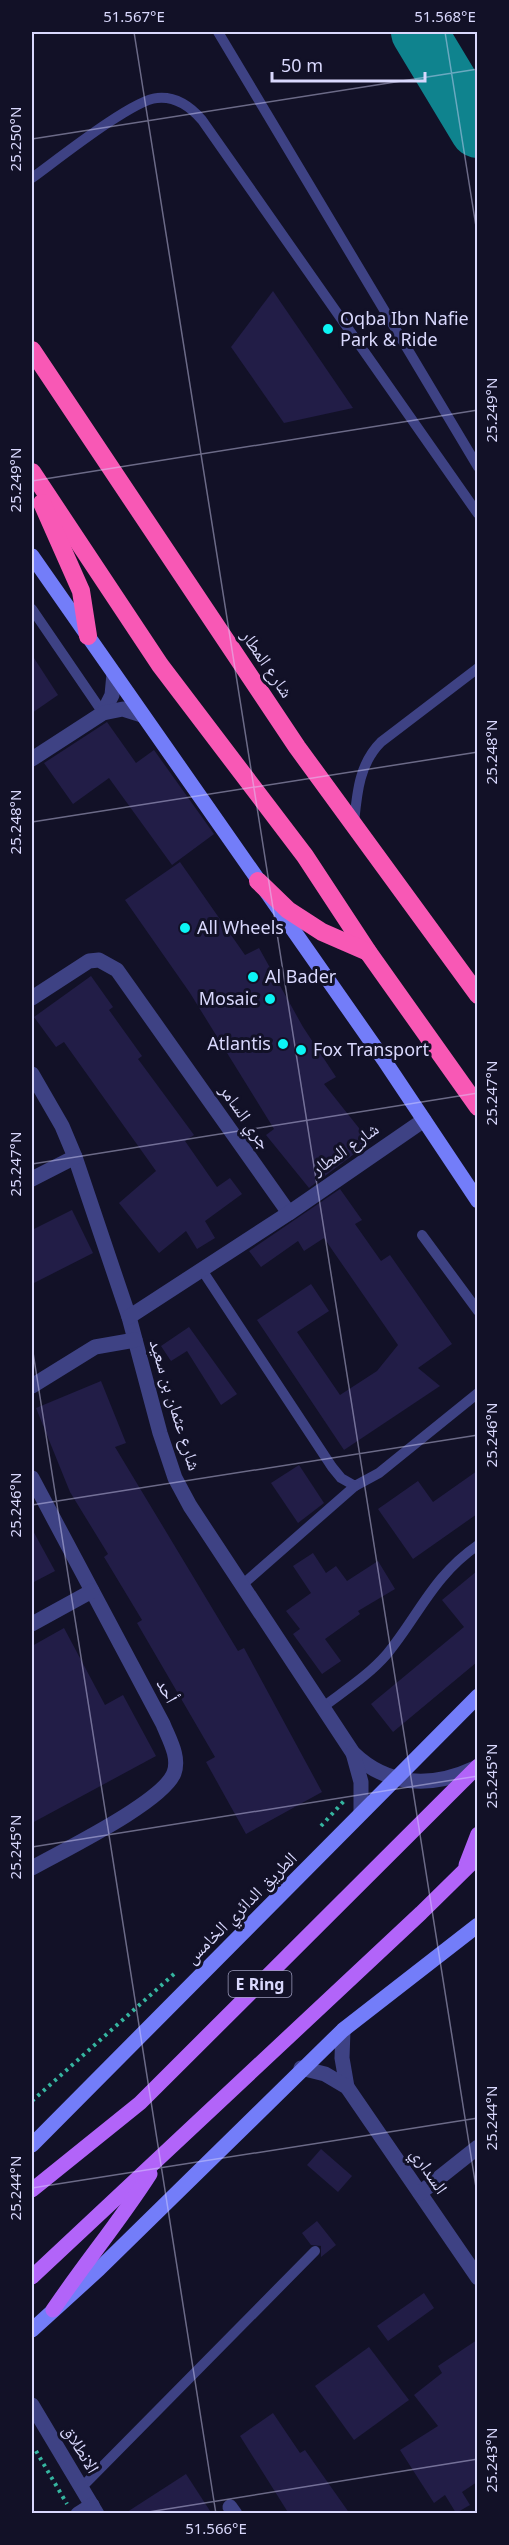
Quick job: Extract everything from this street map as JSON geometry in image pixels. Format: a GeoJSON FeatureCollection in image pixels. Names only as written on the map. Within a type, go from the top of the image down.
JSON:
{"type":"FeatureCollection","features":[{"type":"Feature","properties":{"kind":"highway","name":"شارع المطار"},"geometry":{"type":"LineString","coordinates":[[32,350],[297,747],[477,995]]}},
{"type":"Feature","properties":{"kind":"highway"},"geometry":{"type":"LineString","coordinates":[[32,472],[160,665],[305,856],[368,952],[477,1107]]}},
{"type":"Feature","properties":{"kind":"highway"},"geometry":{"type":"LineString","coordinates":[[32,480],[81,591],[88,636]]}},
{"type":"Feature","properties":{"kind":"highway"},"geometry":{"type":"LineString","coordinates":[[258,881],[288,910],[322,932],[368,952]]}},
{"type":"Feature","properties":{"kind":"highway"},"geometry":{"type":"LineString","coordinates":[[437,1048],[477,1087]]}},
{"type":"Feature","properties":{"kind":"main road","name":"E Ring"},"geometry":{"type":"LineString","coordinates":[[32,2190],[140,2103],[476,1767]]}},
{"type":"Feature","properties":{"kind":"main road"},"geometry":{"type":"LineString","coordinates":[[466,1868],[477,1834]]}},
{"type":"Feature","properties":{"kind":"main road"},"geometry":{"type":"LineString","coordinates":[[32,2277],[422,1913],[477,1857]]}},
{"type":"Feature","properties":{"kind":"main road"},"geometry":{"type":"LineString","coordinates":[[53,2310],[91,2255],[128,2208],[162,2155]]}},
{"type":"Feature","properties":{"kind":"street"},"geometry":{"type":"LineString","coordinates":[[32,556],[424,1120],[477,1201]]}},
{"type":"Feature","properties":{"kind":"street"},"geometry":{"type":"LineString","coordinates":[[103,712],[112,695],[114,674]]}},
{"type":"Feature","properties":{"kind":"street"},"geometry":{"type":"LineString","coordinates":[[32,759],[103,712],[123,709],[142,715]]}},
{"type":"Feature","properties":{"kind":"street","name":"جري السامر"},"geometry":{"type":"LineString","coordinates":[[32,998],[89,961],[99,960],[117,970],[289,1213]]}},
{"type":"Feature","properties":{"kind":"street","name":"شارع عثمان بن سعيد"},"geometry":{"type":"LineString","coordinates":[[32,1074],[62,1126],[75,1156],[129,1317],[175,1478],[190,1506],[353,1753],[372,1769],[394,1779],[435,1782],[476,1767]]}},
{"type":"Feature","properties":{"kind":"street","name":"شارع المطار"},"geometry":{"type":"LineString","coordinates":[[289,1213],[424,1120]]}},
{"type":"Feature","properties":{"kind":"street"},"geometry":{"type":"LineString","coordinates":[[32,1179],[75,1156]]}},
{"type":"Feature","properties":{"kind":"street"},"geometry":{"type":"LineString","coordinates":[[129,1317],[289,1213]]}},
{"type":"Feature","properties":{"kind":"street"},"geometry":{"type":"LineString","coordinates":[[32,1386],[94,1347],[135,1340]]}},
{"type":"Feature","properties":{"kind":"street","name":"أحد"},"geometry":{"type":"LineString","coordinates":[[32,1478],[163,1724],[177,1762],[164,1787],[145,1804],[32,1868]]}},
{"type":"Feature","properties":{"kind":"street"},"geometry":{"type":"LineString","coordinates":[[32,1624],[92,1591]]}},
{"type":"Feature","properties":{"kind":"street","name":"الطريق الدائري الخامس"},"geometry":{"type":"LineString","coordinates":[[32,2145],[477,1696]]}},
{"type":"Feature","properties":{"kind":"street","name":"شارع عثمان بن سعيد"},"geometry":{"type":"LineString","coordinates":[[353,1753],[361,1782],[362,1813]]}},
{"type":"Feature","properties":{"kind":"street"},"geometry":{"type":"LineString","coordinates":[[32,2330],[99,2269],[301,2068],[343,2030],[477,1925]]}},
{"type":"Feature","properties":{"kind":"street","name":"السداري"},"geometry":{"type":"LineString","coordinates":[[343,2030],[342,2058],[347,2087],[477,2278]]}},
{"type":"Feature","properties":{"kind":"street","name":"السداري"},"geometry":{"type":"LineString","coordinates":[[301,2068],[325,2074],[347,2087]]}},
{"type":"Feature","properties":{"kind":"street"},"geometry":{"type":"LineString","coordinates":[[420,2193],[477,2147]]}},
{"type":"Feature","properties":{"kind":"street","name":"الانطلاق"},"geometry":{"type":"LineString","coordinates":[[32,2405],[94,2510]]}},
{"type":"Feature","properties":{"kind":"street"},"geometry":{"type":"LineString","coordinates":[[78,2514],[94,2510]]}},
{"type":"Feature","properties":{"kind":"lane"},"geometry":{"type":"LineString","coordinates":[[218,32],[477,467]]}},
{"type":"Feature","properties":{"kind":"lane"},"geometry":{"type":"LineString","coordinates":[[32,178],[140,102],[166,98],[187,105],[202,120],[477,514]]}},
{"type":"Feature","properties":{"kind":"lane"},"geometry":{"type":"LineString","coordinates":[[32,609],[103,712]]}},
{"type":"Feature","properties":{"kind":"lane"},"geometry":{"type":"LineString","coordinates":[[354,823],[357,789],[368,754],[477,668]]}},
{"type":"Feature","properties":{"kind":"lane"},"geometry":{"type":"LineString","coordinates":[[422,1235],[477,1311]]}},
{"type":"Feature","properties":{"kind":"lane"},"geometry":{"type":"LineString","coordinates":[[202,1270],[332,1467],[341,1478],[355,1486]]}},
{"type":"Feature","properties":{"kind":"lane"},"geometry":{"type":"LineString","coordinates":[[242,1585],[355,1486],[379,1473],[477,1393]]}},
{"type":"Feature","properties":{"kind":"lane"},"geometry":{"type":"LineString","coordinates":[[323,1707],[386,1655],[422,1601],[460,1557],[477,1545]]}},
{"type":"Feature","properties":{"kind":"lane"},"geometry":{"type":"LineString","coordinates":[[81,2488],[315,2251]]}},
{"type":"Feature","properties":{"kind":"path"},"geometry":{"type":"LineString","coordinates":[[314,1834],[361,1782]]}},
{"type":"Feature","properties":{"kind":"path"},"geometry":{"type":"LineString","coordinates":[[32,2102],[175,1973]]}},
{"type":"Feature","properties":{"kind":"path"},"geometry":{"type":"LineString","coordinates":[[32,2442],[72,2514]]}},
{"type":"Feature","properties":{"kind":"building"},"geometry":{"type":"Polygon","coordinates":[[[273,291],[353,408],[284,423],[231,347],[273,291]]]}},
{"type":"Feature","properties":{"kind":"building"},"geometry":{"type":"Polygon","coordinates":[[[32,655],[58,695],[32,713],[32,655]]]}},
{"type":"Feature","properties":{"kind":"building"},"geometry":{"type":"Polygon","coordinates":[[[107,722],[136,763],[154,750],[214,834],[172,865],[109,778],[73,804],[44,763],[107,722]]]}},
{"type":"Feature","properties":{"kind":"building"},"geometry":{"type":"Polygon","coordinates":[[[180,862],[245,955],[259,948],[303,1027],[336,1077],[324,1084],[370,1142],[309,1188],[266,1135],[274,1129],[190,993],[125,900],[180,862]]]}},
{"type":"Feature","properties":{"kind":"building"},"geometry":{"type":"Polygon","coordinates":[[[91,976],[113,1007],[109,1010],[142,1056],[138,1059],[194,1135],[185,1141],[217,1187],[230,1178],[242,1194],[205,1221],[215,1238],[197,1249],[186,1231],[159,1253],[119,1203],[156,1171],[64,1042],[56,1047],[34,1017],[91,976]]]}},
{"type":"Feature","properties":{"kind":"building"},"geometry":{"type":"Polygon","coordinates":[[[340,1189],[362,1220],[355,1224],[381,1261],[390,1255],[452,1344],[418,1368],[440,1386],[344,1450],[257,1320],[311,1284],[329,1311],[297,1332],[340,1395],[377,1371],[398,1345],[324,1238],[304,1251],[298,1241],[261,1267],[249,1251],[340,1189]]]}},
{"type":"Feature","properties":{"kind":"building"},"geometry":{"type":"Polygon","coordinates":[[[72,1210],[93,1253],[32,1284],[32,1230],[72,1210]]]}},
{"type":"Feature","properties":{"kind":"building"},"geometry":{"type":"Polygon","coordinates":[[[189,1327],[237,1394],[221,1405],[187,1351],[171,1361],[161,1346],[189,1327]]]}},
{"type":"Feature","properties":{"kind":"building"},"geometry":{"type":"Polygon","coordinates":[[[101,1381],[126,1443],[115,1447],[238,1651],[244,1648],[322,1792],[246,1834],[206,1762],[215,1757],[137,1623],[142,1620],[104,1557],[108,1554],[70,1492],[36,1408],[101,1381]]]}},
{"type":"Feature","properties":{"kind":"building"},"geometry":{"type":"Polygon","coordinates":[[[299,1465],[324,1503],[298,1523],[271,1483],[299,1465]]]}},
{"type":"Feature","properties":{"kind":"building"},"geometry":{"type":"Polygon","coordinates":[[[477,1471],[477,1514],[413,1559],[378,1509],[418,1481],[433,1502],[477,1471]]]}},
{"type":"Feature","properties":{"kind":"building"},"geometry":{"type":"Polygon","coordinates":[[[32,1529],[55,1571],[32,1583],[32,1529]]]}},
{"type":"Feature","properties":{"kind":"building"},"geometry":{"type":"Polygon","coordinates":[[[313,1553],[326,1573],[336,1566],[347,1581],[378,1561],[395,1589],[358,1611],[360,1614],[325,1639],[341,1661],[322,1674],[293,1634],[300,1629],[286,1611],[311,1593],[293,1566],[313,1553]]]}},
{"type":"Feature","properties":{"kind":"building"},"geometry":{"type":"Polygon","coordinates":[[[477,1571],[477,1662],[393,1732],[371,1704],[464,1627],[442,1600],[477,1571]]]}},
{"type":"Feature","properties":{"kind":"building"},"geometry":{"type":"Polygon","coordinates":[[[64,1628],[105,1705],[123,1695],[156,1756],[32,1823],[32,1646],[64,1628]]]}},
{"type":"Feature","properties":{"kind":"building"},"geometry":{"type":"Polygon","coordinates":[[[321,2149],[352,2176],[338,2192],[307,2165],[321,2149]]]}},
{"type":"Feature","properties":{"kind":"building"},"geometry":{"type":"Polygon","coordinates":[[[317,2221],[336,2245],[321,2257],[321,2246],[311,2245],[302,2233],[317,2221]]]}},
{"type":"Feature","properties":{"kind":"building"},"geometry":{"type":"Polygon","coordinates":[[[424,2293],[434,2308],[388,2341],[377,2326],[424,2293]]]}},
{"type":"Feature","properties":{"kind":"building"},"geometry":{"type":"Polygon","coordinates":[[[477,2340],[477,2482],[462,2492],[470,2505],[456,2513],[445,2495],[434,2503],[400,2450],[438,2426],[414,2395],[442,2373],[438,2366],[477,2340]]]}},
{"type":"Feature","properties":{"kind":"building"},"geometry":{"type":"Polygon","coordinates":[[[369,2347],[409,2400],[354,2440],[315,2386],[369,2347]]]}},
{"type":"Feature","properties":{"kind":"building"},"geometry":{"type":"Polygon","coordinates":[[[273,2413],[300,2453],[305,2450],[350,2514],[289,2514],[240,2436],[273,2413]]]}},
{"type":"Feature","properties":{"kind":"building"},"geometry":{"type":"Polygon","coordinates":[[[186,2474],[212,2514],[124,2514],[186,2474]]]}},
{"type":"Feature","properties":{"kind":"taxiway"},"geometry":{"type":"LineString","coordinates":[[419,32],[478,130]]}},
{"type":"Feature","properties":{"kind":"place","name":"Oqba Ibn Nafie Park & Ride"},"geometry":{"type":"Point","coordinates":[328,329]}},
{"type":"Feature","properties":{"kind":"place","name":"All Wheels"},"geometry":{"type":"Point","coordinates":[185,928]}},
{"type":"Feature","properties":{"kind":"place","name":"Al Bader"},"geometry":{"type":"Point","coordinates":[253,977]}},
{"type":"Feature","properties":{"kind":"place","name":"Mosaic"},"geometry":{"type":"Point","coordinates":[270,999]}},
{"type":"Feature","properties":{"kind":"place","name":"Atlantis"},"geometry":{"type":"Point","coordinates":[283,1044]}},
{"type":"Feature","properties":{"kind":"place","name":"Fox Transport"},"geometry":{"type":"Point","coordinates":[301,1050]}}]}
